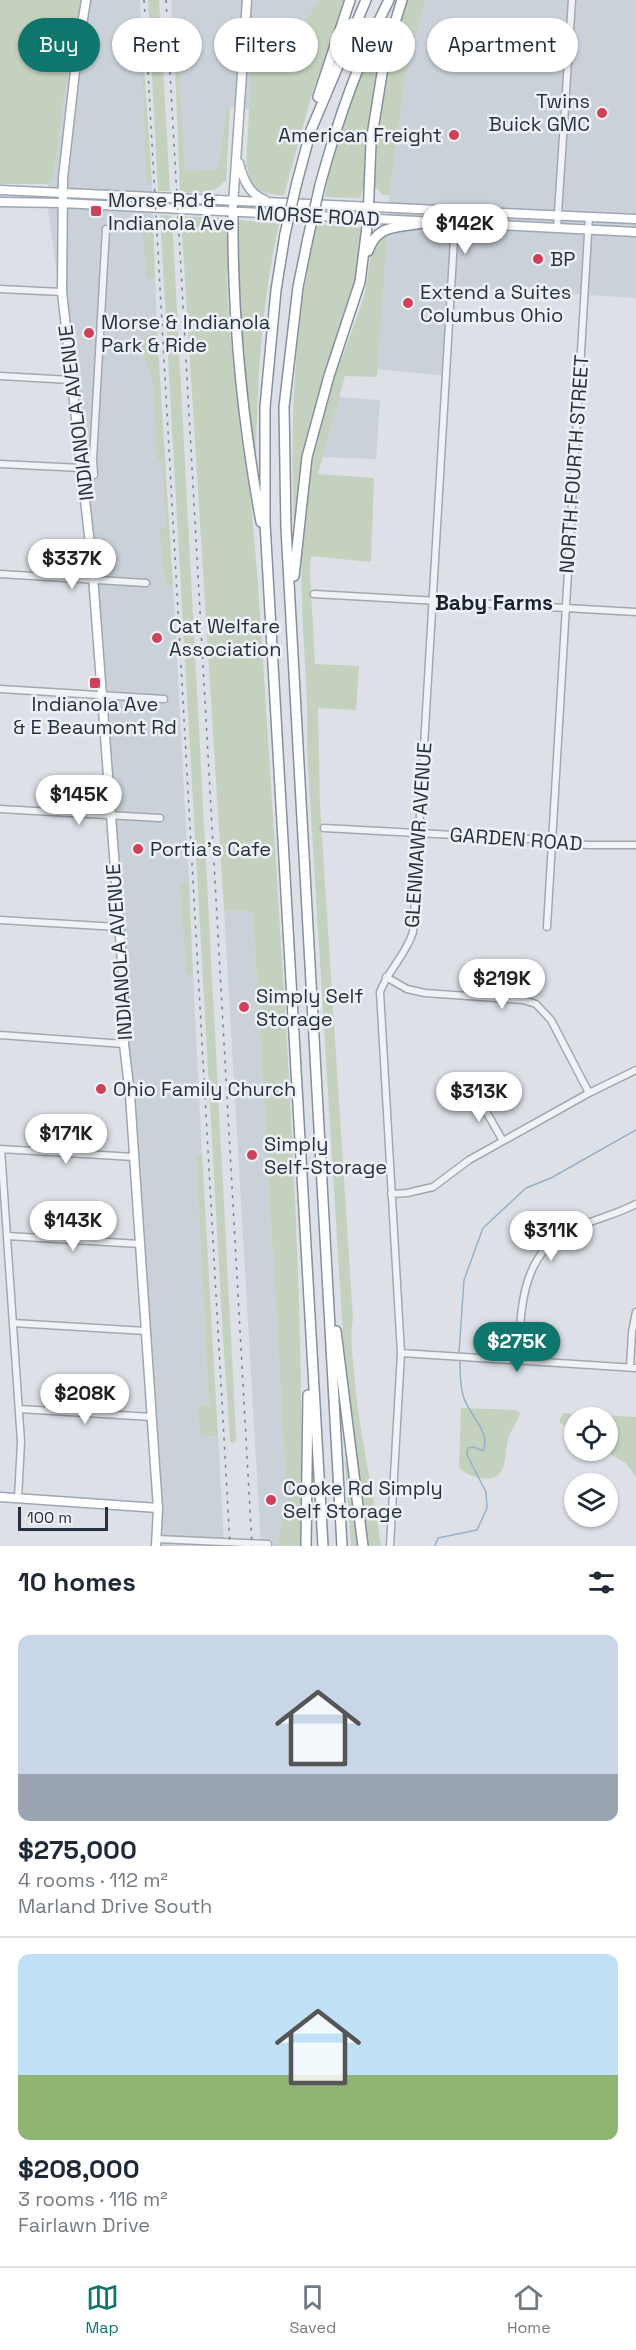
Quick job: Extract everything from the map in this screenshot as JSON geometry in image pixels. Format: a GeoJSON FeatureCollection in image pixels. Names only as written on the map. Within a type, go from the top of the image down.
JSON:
{"type":"FeatureCollection","features":[{"type":"Feature","properties":{"kind":"highway"},"geometry":{"type":"LineString","coordinates":[[297,182],[304,142],[350,0]]}},
{"type":"Feature","properties":{"kind":"highway"},"geometry":{"type":"LineString","coordinates":[[323,1546],[267,554],[265,406],[276,290],[285,234],[297,182],[311,130],[366,0]]}},
{"type":"Feature","properties":{"kind":"highway"},"geometry":{"type":"LineString","coordinates":[[342,1546],[286,528],[284,407],[298,287],[320,185],[334,132],[372,33],[389,0]]}},
{"type":"Feature","properties":{"kind":"highway"},"geometry":{"type":"LineString","coordinates":[[291,620],[295,560],[307,457],[329,376],[360,282],[368,219],[371,142],[385,55],[402,0]]}},
{"type":"Feature","properties":{"kind":"highway"},"geometry":{"type":"LineString","coordinates":[[233,211],[232,274],[237,351],[252,475],[267,554]]}},
{"type":"Feature","properties":{"kind":"highway"},"geometry":{"type":"LineString","coordinates":[[363,258],[372,240],[381,231],[429,221]]}},
{"type":"Feature","properties":{"kind":"highway"},"geometry":{"type":"LineString","coordinates":[[329,1279],[363,1546]]}},
{"type":"Feature","properties":{"kind":"highway"},"geometry":{"type":"LineString","coordinates":[[306,1546],[309,1305]]}},
{"type":"Feature","properties":{"kind":"main road","name":"INDIANOLA AVENUE"},"geometry":{"type":"LineString","coordinates":[[86,0],[75,70],[62,203],[63,292],[94,579],[123,975],[124,1044],[158,1508],[157,1542]]}},
{"type":"Feature","properties":{"kind":"main road"},"geometry":{"type":"LineString","coordinates":[[233,211],[247,0]]}},
{"type":"Feature","properties":{"kind":"main road"},"geometry":{"type":"LineString","coordinates":[[237,154],[248,187],[259,197],[275,203]]}},
{"type":"Feature","properties":{"kind":"main road","name":"MORSE ROAD"},"geometry":{"type":"LineString","coordinates":[[0,190],[636,219]]}},
{"type":"Feature","properties":{"kind":"main road","name":"MORSE ROAD"},"geometry":{"type":"LineString","coordinates":[[0,202],[233,211],[636,232]]}},
{"type":"Feature","properties":{"kind":"main road"},"geometry":{"type":"LineString","coordinates":[[455,222],[459,217],[504,213]]}},
{"type":"Feature","properties":{"kind":"main road"},"geometry":{"type":"LineString","coordinates":[[0,1497],[158,1508]]}},
{"type":"Feature","properties":{"kind":"street"},"geometry":{"type":"LineString","coordinates":[[557,228],[572,0]]}},
{"type":"Feature","properties":{"kind":"street","name":"NORTH FOURTH STREET"},"geometry":{"type":"LineString","coordinates":[[547,927],[589,217]]}},
{"type":"Feature","properties":{"kind":"street","name":"GLENMAWR AVENUE"},"geometry":{"type":"LineString","coordinates":[[390,1546],[400,1353],[380,992],[386,977],[408,948],[413,932],[455,222]]}},
{"type":"Feature","properties":{"kind":"street"},"geometry":{"type":"LineString","coordinates":[[94,475],[106,230]]}},
{"type":"Feature","properties":{"kind":"street"},"geometry":{"type":"LineString","coordinates":[[0,289],[63,292]]}},
{"type":"Feature","properties":{"kind":"street"},"geometry":{"type":"LineString","coordinates":[[0,376],[71,380]]}},
{"type":"Feature","properties":{"kind":"street"},"geometry":{"type":"LineString","coordinates":[[0,464],[82,464],[93,459]]}},
{"type":"Feature","properties":{"kind":"street"},"geometry":{"type":"LineString","coordinates":[[0,574],[146,583]]}},
{"type":"Feature","properties":{"kind":"street"},"geometry":{"type":"LineString","coordinates":[[314,594],[636,612]]}},
{"type":"Feature","properties":{"kind":"street"},"geometry":{"type":"LineString","coordinates":[[0,689],[164,699]]}},
{"type":"Feature","properties":{"kind":"street"},"geometry":{"type":"LineString","coordinates":[[0,809],[160,818]]}},
{"type":"Feature","properties":{"kind":"street","name":"GARDEN ROAD"},"geometry":{"type":"LineString","coordinates":[[324,828],[636,845]]}},
{"type":"Feature","properties":{"kind":"street"},"geometry":{"type":"LineString","coordinates":[[0,920],[118,927]]}},
{"type":"Feature","properties":{"kind":"street"},"geometry":{"type":"LineString","coordinates":[[386,977],[407,989],[425,993],[523,1000],[536,1004],[551,1020],[589,1094]]}},
{"type":"Feature","properties":{"kind":"street"},"geometry":{"type":"LineString","coordinates":[[0,1035],[124,1044]]}},
{"type":"Feature","properties":{"kind":"street"},"geometry":{"type":"LineString","coordinates":[[391,1194],[433,1187],[469,1160],[636,1070]]}},
{"type":"Feature","properties":{"kind":"street"},"geometry":{"type":"LineString","coordinates":[[476,1094],[503,1141]]}},
{"type":"Feature","properties":{"kind":"street"},"geometry":{"type":"LineString","coordinates":[[18,1498],[21,1442],[0,1149],[134,1157]]}},
{"type":"Feature","properties":{"kind":"street"},"geometry":{"type":"LineString","coordinates":[[518,1361],[525,1289],[531,1270],[541,1255],[566,1232],[636,1204]]}},
{"type":"Feature","properties":{"kind":"street"},"geometry":{"type":"LineString","coordinates":[[7,1236],[140,1245]]}},
{"type":"Feature","properties":{"kind":"street"},"geometry":{"type":"LineString","coordinates":[[400,1353],[633,1368],[632,1332],[636,1312]]}},
{"type":"Feature","properties":{"kind":"street"},"geometry":{"type":"LineString","coordinates":[[13,1323],[146,1330]]}},
{"type":"Feature","properties":{"kind":"street"},"geometry":{"type":"LineString","coordinates":[[19,1409],[152,1417]]}},
{"type":"Feature","properties":{"kind":"street"},"geometry":{"type":"LineString","coordinates":[[157,1542],[268,1544]]}},
{"type":"Feature","properties":{"kind":"shaded area"},"geometry":{"type":"Polygon","coordinates":[[[83,0],[140,0],[141,18],[112,18],[112,72],[143,72],[146,172],[147,182],[152,182],[153,219],[142,220],[146,278],[155,278],[157,330],[141,339],[142,352],[153,384],[162,462],[165,528],[159,528],[165,586],[173,585],[189,882],[181,884],[186,975],[193,974],[202,1154],[196,1155],[209,1406],[198,1407],[200,1437],[218,1436],[224,1546],[156,1546],[158,1507],[93,580],[48,210],[48,184],[53,181],[69,72],[100,72],[100,18],[80,18],[83,0]]]}},
{"type":"Feature","properties":{"kind":"shaded area"},"geometry":{"type":"Polygon","coordinates":[[[171,0],[319,0],[308,18],[214,18],[214,72],[252,72],[249,109],[230,108],[226,110],[218,169],[185,171],[179,72],[202,72],[202,18],[172,18],[171,0]]]}},
{"type":"Feature","properties":{"kind":"shaded area"},"geometry":{"type":"Polygon","coordinates":[[[426,0],[636,0],[636,298],[452,287],[447,376],[377,369],[390,180],[406,72],[415,72],[415,38],[426,0]]]}},
{"type":"Feature","properties":{"kind":"shaded area"},"geometry":{"type":"Polygon","coordinates":[[[338,397],[380,400],[376,459],[323,457],[338,397]]]}},
{"type":"Feature","properties":{"kind":"shaded area"},"geometry":{"type":"Polygon","coordinates":[[[224,910],[253,912],[287,1499],[283,1543],[280,1546],[261,1546],[224,910]]]}},
{"type":"Feature","properties":{"kind":"green space"},"geometry":{"type":"Polygon","coordinates":[[[0,0],[83,0],[80,18],[18,18],[18,72],[69,72],[53,181],[48,184],[0,184],[0,0]]]}},
{"type":"Feature","properties":{"kind":"green space"},"geometry":{"type":"Polygon","coordinates":[[[148,0],[159,0],[160,18],[149,18],[148,0]]]}},
{"type":"Feature","properties":{"kind":"green space"},"geometry":{"type":"Polygon","coordinates":[[[319,0],[347,0],[340,18],[330,18],[330,45],[313,90],[284,195],[270,194],[254,186],[248,167],[246,167],[251,72],[318,72],[318,18],[308,18],[319,0]]]}},
{"type":"Feature","properties":{"kind":"green space"},"geometry":{"type":"Polygon","coordinates":[[[406,0],[426,0],[415,38],[415,18],[400,18],[406,0]]]}},
{"type":"Feature","properties":{"kind":"green space"},"geometry":{"type":"Polygon","coordinates":[[[142,72],[144,72],[152,182],[147,182],[142,72]]]}},
{"type":"Feature","properties":{"kind":"green space"},"geometry":{"type":"Polygon","coordinates":[[[152,72],[163,72],[170,191],[158,191],[152,72]]]}},
{"type":"Feature","properties":{"kind":"green space"},"geometry":{"type":"Polygon","coordinates":[[[175,72],[179,72],[185,171],[218,169],[226,110],[230,108],[226,182],[210,191],[180,192],[175,72]]]}},
{"type":"Feature","properties":{"kind":"green space"},"geometry":{"type":"Polygon","coordinates":[[[363,72],[378,72],[368,147],[365,191],[362,191],[361,198],[325,197],[335,151],[363,72]]]}},
{"type":"Feature","properties":{"kind":"green space"},"geometry":{"type":"Polygon","coordinates":[[[386,72],[406,72],[389,195],[383,195],[373,186],[382,92],[386,72]]]}},
{"type":"Feature","properties":{"kind":"green space"},"geometry":{"type":"Polygon","coordinates":[[[160,215],[172,216],[233,1376],[236,1440],[234,1443],[230,1441],[223,1337],[160,215]]]}},
{"type":"Feature","properties":{"kind":"green space"},"geometry":{"type":"Polygon","coordinates":[[[181,216],[220,218],[225,221],[230,231],[227,281],[229,325],[257,570],[290,1091],[300,1351],[301,1546],[280,1546],[282,1543],[278,1542],[287,1499],[253,912],[224,910],[181,216]]]}},
{"type":"Feature","properties":{"kind":"green space"},"geometry":{"type":"Polygon","coordinates":[[[153,219],[155,278],[146,278],[142,220],[153,219]]]}},
{"type":"Feature","properties":{"kind":"green space"},"geometry":{"type":"Polygon","coordinates":[[[241,220],[279,224],[268,282],[262,340],[256,457],[253,457],[239,335],[237,223],[241,220]]]}},
{"type":"Feature","properties":{"kind":"green space"},"geometry":{"type":"Polygon","coordinates":[[[317,224],[361,228],[356,281],[319,393],[306,444],[294,526],[295,375],[303,299],[317,224]]]}},
{"type":"Feature","properties":{"kind":"green space"},"geometry":{"type":"Polygon","coordinates":[[[387,232],[377,377],[345,376],[318,474],[374,478],[371,562],[311,556],[310,571],[315,664],[359,666],[356,710],[318,708],[320,806],[353,1319],[352,1351],[359,1415],[381,1546],[370,1546],[366,1540],[348,1398],[343,1336],[307,751],[301,563],[302,525],[312,450],[328,394],[362,302],[371,256],[379,240],[387,232]]]}},
{"type":"Feature","properties":{"kind":"green space"},"geometry":{"type":"Polygon","coordinates":[[[157,330],[173,585],[165,586],[159,528],[165,528],[162,462],[157,461],[153,384],[142,352],[141,339],[157,330]]]}},
{"type":"Feature","properties":{"kind":"green space"},"geometry":{"type":"Polygon","coordinates":[[[189,882],[193,974],[186,975],[180,884],[189,882]]]}},
{"type":"Feature","properties":{"kind":"green space"},"geometry":{"type":"Polygon","coordinates":[[[202,1154],[218,1436],[200,1437],[198,1407],[209,1405],[196,1155],[202,1154]]]}},
{"type":"Feature","properties":{"kind":"green space"},"geometry":{"type":"Polygon","coordinates":[[[461,1408],[516,1410],[520,1413],[508,1439],[503,1468],[496,1477],[489,1479],[468,1475],[459,1468],[461,1408]]]}},
{"type":"Feature","properties":{"kind":"green space"},"geometry":{"type":"Polygon","coordinates":[[[563,1413],[564,1413],[564,1426],[559,1422],[563,1413]]]}},
{"type":"Feature","properties":{"kind":"green space"},"geometry":{"type":"Polygon","coordinates":[[[618,1416],[636,1417],[636,1477],[626,1463],[618,1458],[618,1416]]]}},
{"type":"Feature","properties":{"kind":"green space"},"geometry":{"type":"Polygon","coordinates":[[[345,1462],[348,1462],[359,1546],[351,1546],[345,1462]]]}},
{"type":"Feature","properties":{"kind":"waterway"},"geometry":{"type":"LineString","coordinates":[[459,1352],[464,1280],[483,1228],[526,1188],[551,1178],[636,1130]]}},
{"type":"Feature","properties":{"kind":"waterway"},"geometry":{"type":"LineString","coordinates":[[435,1546],[438,1538],[477,1530],[487,1508],[486,1492],[467,1455],[468,1448],[474,1447],[483,1451],[485,1444],[482,1430],[463,1395],[460,1362]]}},
{"type":"Feature","properties":{"kind":"railway"},"geometry":{"type":"LineString","coordinates":[[144,0],[230,1546]]}},
{"type":"Feature","properties":{"kind":"railway"},"geometry":{"type":"LineString","coordinates":[[166,0],[252,1546]]}},
{"type":"Feature","properties":{"kind":"place","name":"Twins Buick GMC"},"geometry":{"type":"Point","coordinates":[602,113]}},
{"type":"Feature","properties":{"kind":"place","name":"American Freight"},"geometry":{"type":"Point","coordinates":[454,135]}},
{"type":"Feature","properties":{"kind":"place","name":"Morse Rd & Indianola Ave"},"geometry":{"type":"Point","coordinates":[96,211]}},
{"type":"Feature","properties":{"kind":"place","name":"BP"},"geometry":{"type":"Point","coordinates":[538,259]}},
{"type":"Feature","properties":{"kind":"place","name":"Extend a Suites Columbus Ohio"},"geometry":{"type":"Point","coordinates":[408,303]}},
{"type":"Feature","properties":{"kind":"place","name":"Morse & Indianola Park & Ride"},"geometry":{"type":"Point","coordinates":[89,333]}},
{"type":"Feature","properties":{"kind":"place","name":"Cat Welfare Association"},"geometry":{"type":"Point","coordinates":[157,638]}},
{"type":"Feature","properties":{"kind":"place","name":"Indianola Ave & E Beaumont Rd"},"geometry":{"type":"Point","coordinates":[95,683]}},
{"type":"Feature","properties":{"kind":"place","name":"Portia's Cafe"},"geometry":{"type":"Point","coordinates":[138,849]}},
{"type":"Feature","properties":{"kind":"place","name":"Simply Self Storage"},"geometry":{"type":"Point","coordinates":[244,1007]}},
{"type":"Feature","properties":{"kind":"place","name":"Ohio Family Church"},"geometry":{"type":"Point","coordinates":[101,1089]}},
{"type":"Feature","properties":{"kind":"place","name":"Simply Self-Storage"},"geometry":{"type":"Point","coordinates":[252,1155]}},
{"type":"Feature","properties":{"kind":"place","name":"Cooke Rd Simply Self Storage"},"geometry":{"type":"Point","coordinates":[271,1500]}},
{"type":"Feature","properties":{"kind":"district","name":"Baby Farms"},"geometry":{"type":"Point","coordinates":[494,602]}}]}
